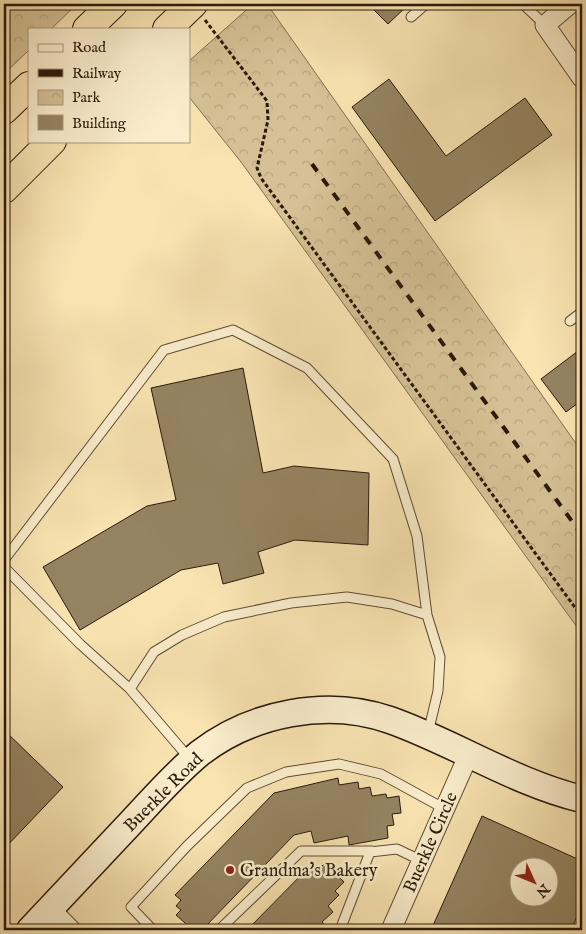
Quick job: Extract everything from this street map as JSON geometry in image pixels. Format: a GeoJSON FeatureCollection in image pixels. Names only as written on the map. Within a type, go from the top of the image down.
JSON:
{"type":"FeatureCollection","features":[{"type":"Feature","properties":{"kind":"highway"},"geometry":{"type":"LineString","coordinates":[[88,28],[113,4]]}},
{"type":"Feature","properties":{"kind":"highway"},"geometry":{"type":"LineString","coordinates":[[168,28],[192,4]]}},
{"type":"Feature","properties":{"kind":"highway"},"geometry":{"type":"LineString","coordinates":[[4,110],[28,87]]}},
{"type":"Feature","properties":{"kind":"highway"},"geometry":{"type":"LineString","coordinates":[[4,189],[51,142]]}},
{"type":"Feature","properties":{"kind":"street"},"geometry":{"type":"LineString","coordinates":[[570,4],[545,25],[582,78]]}},
{"type":"Feature","properties":{"kind":"street","name":"Buerkle Road"},"geometry":{"type":"LineString","coordinates":[[30,930],[192,761],[220,740],[246,726],[298,712],[331,710],[360,712],[388,719],[539,785],[582,799]]}},
{"type":"Feature","properties":{"kind":"street","name":"Buerkle Circle"},"geometry":{"type":"LineString","coordinates":[[391,930],[470,754]]}},
{"type":"Feature","properties":{"kind":"street"},"geometry":{"type":"LineString","coordinates":[[50,909],[71,930]]}},
{"type":"Feature","properties":{"kind":"lane"},"geometry":{"type":"LineString","coordinates":[[411,17],[426,4]]}},
{"type":"Feature","properties":{"kind":"lane"},"geometry":{"type":"LineString","coordinates":[[523,4],[545,25]]}},
{"type":"Feature","properties":{"kind":"lane"},"geometry":{"type":"LineString","coordinates":[[570,321],[582,312]]}},
{"type":"Feature","properties":{"kind":"lane"},"geometry":{"type":"LineString","coordinates":[[4,560],[164,350],[233,330],[307,368],[393,459],[417,536],[427,615],[440,657],[438,691],[428,735]]}},
{"type":"Feature","properties":{"kind":"lane"},"geometry":{"type":"LineString","coordinates":[[4,567],[80,644],[130,689],[192,761]]}},
{"type":"Feature","properties":{"kind":"lane"},"geometry":{"type":"LineString","coordinates":[[130,689],[154,652],[182,635],[224,617],[291,603],[346,597],[392,604],[427,615]]}},
{"type":"Feature","properties":{"kind":"lane"},"geometry":{"type":"LineString","coordinates":[[153,930],[131,907],[187,846],[247,788],[286,772],[339,764],[381,774],[445,809]]}},
{"type":"Feature","properties":{"kind":"lane"},"geometry":{"type":"LineString","coordinates":[[219,930],[301,851],[397,849],[422,861]]}},
{"type":"Feature","properties":{"kind":"lane"},"geometry":{"type":"LineString","coordinates":[[340,930],[372,851]]}},
{"type":"Feature","properties":{"kind":"path"},"geometry":{"type":"LineString","coordinates":[[209,26],[267,101],[268,120],[257,168],[261,178],[582,617]]}},
{"type":"Feature","properties":{"kind":"green space"},"geometry":{"type":"Polygon","coordinates":[[[4,4],[77,4],[52,28],[28,28],[28,51],[4,74],[4,4]]]}},
{"type":"Feature","properties":{"kind":"green space"},"geometry":{"type":"Polygon","coordinates":[[[253,4],[267,4],[582,452],[582,634],[241,162],[190,98],[190,60],[253,4]]]}},
{"type":"Feature","properties":{"kind":"building"},"geometry":{"type":"Polygon","coordinates":[[[368,4],[409,4],[388,24],[368,4]]]}},
{"type":"Feature","properties":{"kind":"building"},"geometry":{"type":"Polygon","coordinates":[[[389,79],[446,156],[525,98],[552,135],[435,221],[352,107],[389,79]]]}},
{"type":"Feature","properties":{"kind":"building"},"geometry":{"type":"Polygon","coordinates":[[[582,348],[582,400],[566,412],[541,379],[582,348]]]}},
{"type":"Feature","properties":{"kind":"building"},"geometry":{"type":"Polygon","coordinates":[[[243,368],[263,473],[294,466],[369,473],[368,545],[295,540],[258,552],[264,573],[223,584],[218,563],[181,570],[80,630],[43,567],[147,506],[176,500],[151,388],[243,368]]]}},
{"type":"Feature","properties":{"kind":"building"},"geometry":{"type":"Polygon","coordinates":[[[4,730],[63,787],[4,849],[4,730]]]}},
{"type":"Feature","properties":{"kind":"building","name":"Grandma's Bakery"},"geometry":{"type":"Polygon","coordinates":[[[338,778],[339,785],[358,782],[359,789],[370,787],[372,796],[386,794],[387,798],[399,796],[401,813],[392,814],[394,825],[387,826],[388,838],[349,845],[348,836],[314,843],[311,831],[294,835],[202,930],[193,930],[176,915],[181,910],[176,906],[181,900],[175,895],[274,793],[338,778]]]}},
{"type":"Feature","properties":{"kind":"building"},"geometry":{"type":"Polygon","coordinates":[[[482,816],[582,861],[582,905],[571,930],[431,930],[482,816]]]}},
{"type":"Feature","properties":{"kind":"building"},"geometry":{"type":"Polygon","coordinates":[[[325,863],[344,882],[335,891],[339,895],[328,906],[333,912],[322,922],[327,927],[323,930],[247,930],[311,865],[317,871],[325,863]]]}},
{"type":"Feature","properties":{"kind":"railway"},"geometry":{"type":"LineString","coordinates":[[312,164],[582,535]]}},
{"type":"Feature","properties":{"kind":"place","name":"Grandma's Bakery"},"geometry":{"type":"Point","coordinates":[230,870]}}]}
